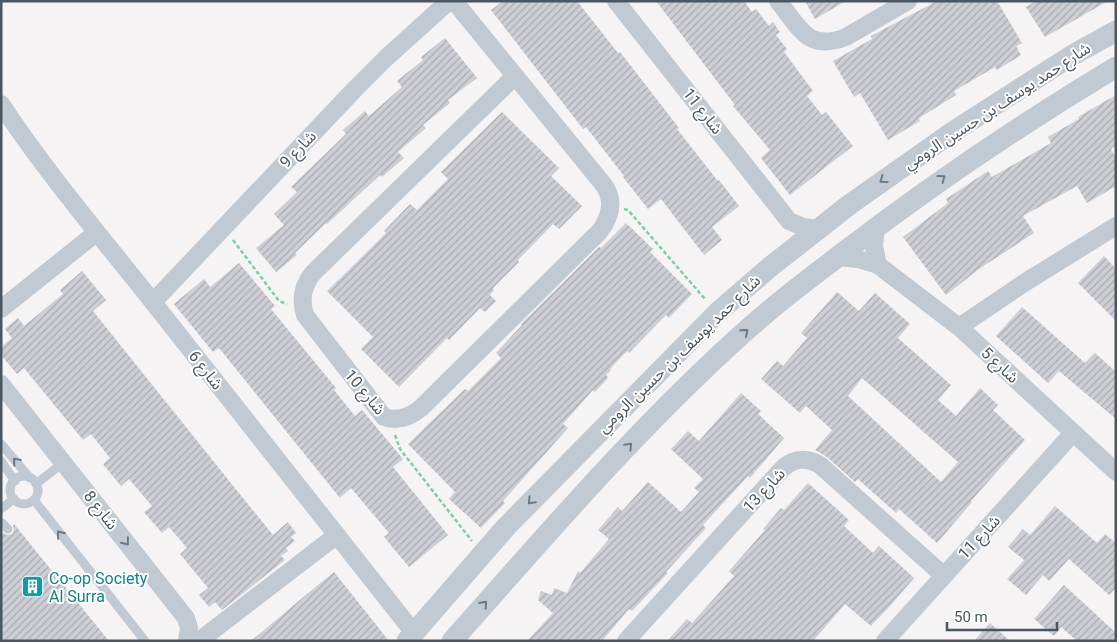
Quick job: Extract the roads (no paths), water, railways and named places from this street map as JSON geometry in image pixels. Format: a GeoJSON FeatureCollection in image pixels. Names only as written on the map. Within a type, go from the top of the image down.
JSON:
{"type":"FeatureCollection","features":[{"type":"Feature","properties":{"kind":"street","name":"شارع 9"},"geometry":{"type":"LineString","coordinates":[[153,302],[380,64],[449,1]]}},
{"type":"Feature","properties":{"kind":"street"},"geometry":{"type":"LineString","coordinates":[[454,1],[515,76]]}},
{"type":"Feature","properties":{"kind":"street","name":"شارع 11"},"geometry":{"type":"LineString","coordinates":[[616,1],[789,221]]}},
{"type":"Feature","properties":{"kind":"street"},"geometry":{"type":"LineString","coordinates":[[778,1],[809,38],[823,43],[846,37],[908,1]]}},
{"type":"Feature","properties":{"kind":"street","name":"شارع حمد يوسف بن حسين الرومي"},"geometry":{"type":"LineString","coordinates":[[410,637],[482,554],[550,482],[717,313],[790,250],[951,133],[1072,56],[1116,31]]}},
{"type":"Feature","properties":{"kind":"street"},"geometry":{"type":"LineString","coordinates":[[1072,56],[1065,65],[1067,77],[1074,84],[1086,86]]}},
{"type":"Feature","properties":{"kind":"street","name":"شارع حمد يوسف بن حسين الرومي"},"geometry":{"type":"LineString","coordinates":[[452,641],[574,504],[685,387],[772,307],[953,170],[1046,110],[1116,68]]}},
{"type":"Feature","properties":{"kind":"street","name":"شارع 10"},"geometry":{"type":"LineString","coordinates":[[515,76],[603,184],[609,194],[610,207],[608,218],[600,231],[421,408],[402,419],[389,419],[379,412],[305,315],[302,299],[305,287],[314,273],[515,76]]}},
{"type":"Feature","properties":{"kind":"street"},"geometry":{"type":"LineString","coordinates":[[1032,81],[1043,81],[1052,90],[1053,101],[1046,110]]}},
{"type":"Feature","properties":{"kind":"street","name":"شارع 6"},"geometry":{"type":"LineString","coordinates":[[1,104],[33,150],[96,232],[337,535],[410,637]]}},
{"type":"Feature","properties":{"kind":"street"},"geometry":{"type":"LineString","coordinates":[[790,250],[789,221],[803,227],[818,229]]}},
{"type":"Feature","properties":{"kind":"street"},"geometry":{"type":"LineString","coordinates":[[959,327],[1024,283],[1116,226]]}},
{"type":"Feature","properties":{"kind":"street"},"geometry":{"type":"LineString","coordinates":[[876,227],[874,246],[878,265]]}},
{"type":"Feature","properties":{"kind":"street"},"geometry":{"type":"LineString","coordinates":[[1,309],[96,232]]}},
{"type":"Feature","properties":{"kind":"street","name":"شارع 5"},"geometry":{"type":"LineString","coordinates":[[838,257],[858,259],[878,265],[959,327],[1116,472]]}},
{"type":"Feature","properties":{"kind":"street","name":"شارع 8"},"geometry":{"type":"LineString","coordinates":[[1,384],[186,618],[189,628],[187,641]]}},
{"type":"Feature","properties":{"kind":"street","name":"شارع 11"},"geometry":{"type":"LineString","coordinates":[[885,641],[1074,433]]}},
{"type":"Feature","properties":{"kind":"street"},"geometry":{"type":"LineString","coordinates":[[585,447],[582,455],[584,464],[594,472],[604,473]]}},
{"type":"Feature","properties":{"kind":"street","name":"شارع 13"},"geometry":{"type":"LineString","coordinates":[[626,641],[783,468],[798,460],[808,460],[820,465],[943,575]]}},
{"type":"Feature","properties":{"kind":"street"},"geometry":{"type":"LineString","coordinates":[[550,482],[561,478],[572,482],[577,493],[574,504]]}},
{"type":"Feature","properties":{"kind":"street"},"geometry":{"type":"LineString","coordinates":[[199,641],[337,535]]}},
{"type":"Feature","properties":{"kind":"lane"},"geometry":{"type":"LineString","coordinates":[[1,444],[33,481],[38,493],[34,500],[22,504],[14,499],[11,488],[15,481],[22,477],[33,481]]}},
{"type":"Feature","properties":{"kind":"lane"},"geometry":{"type":"LineString","coordinates":[[1,461],[15,481]]}},
{"type":"Feature","properties":{"kind":"lane"},"geometry":{"type":"LineString","coordinates":[[33,481],[64,462]]}},
{"type":"Feature","properties":{"kind":"lane"},"geometry":{"type":"LineString","coordinates":[[1,509],[14,499]]}},
{"type":"Feature","properties":{"kind":"lane"},"geometry":{"type":"LineString","coordinates":[[34,500],[145,641]]}},
{"type":"Feature","properties":{"kind":"place","name":"Co-op Society Al Surra"},"geometry":{"type":"Point","coordinates":[33,587]}}]}
